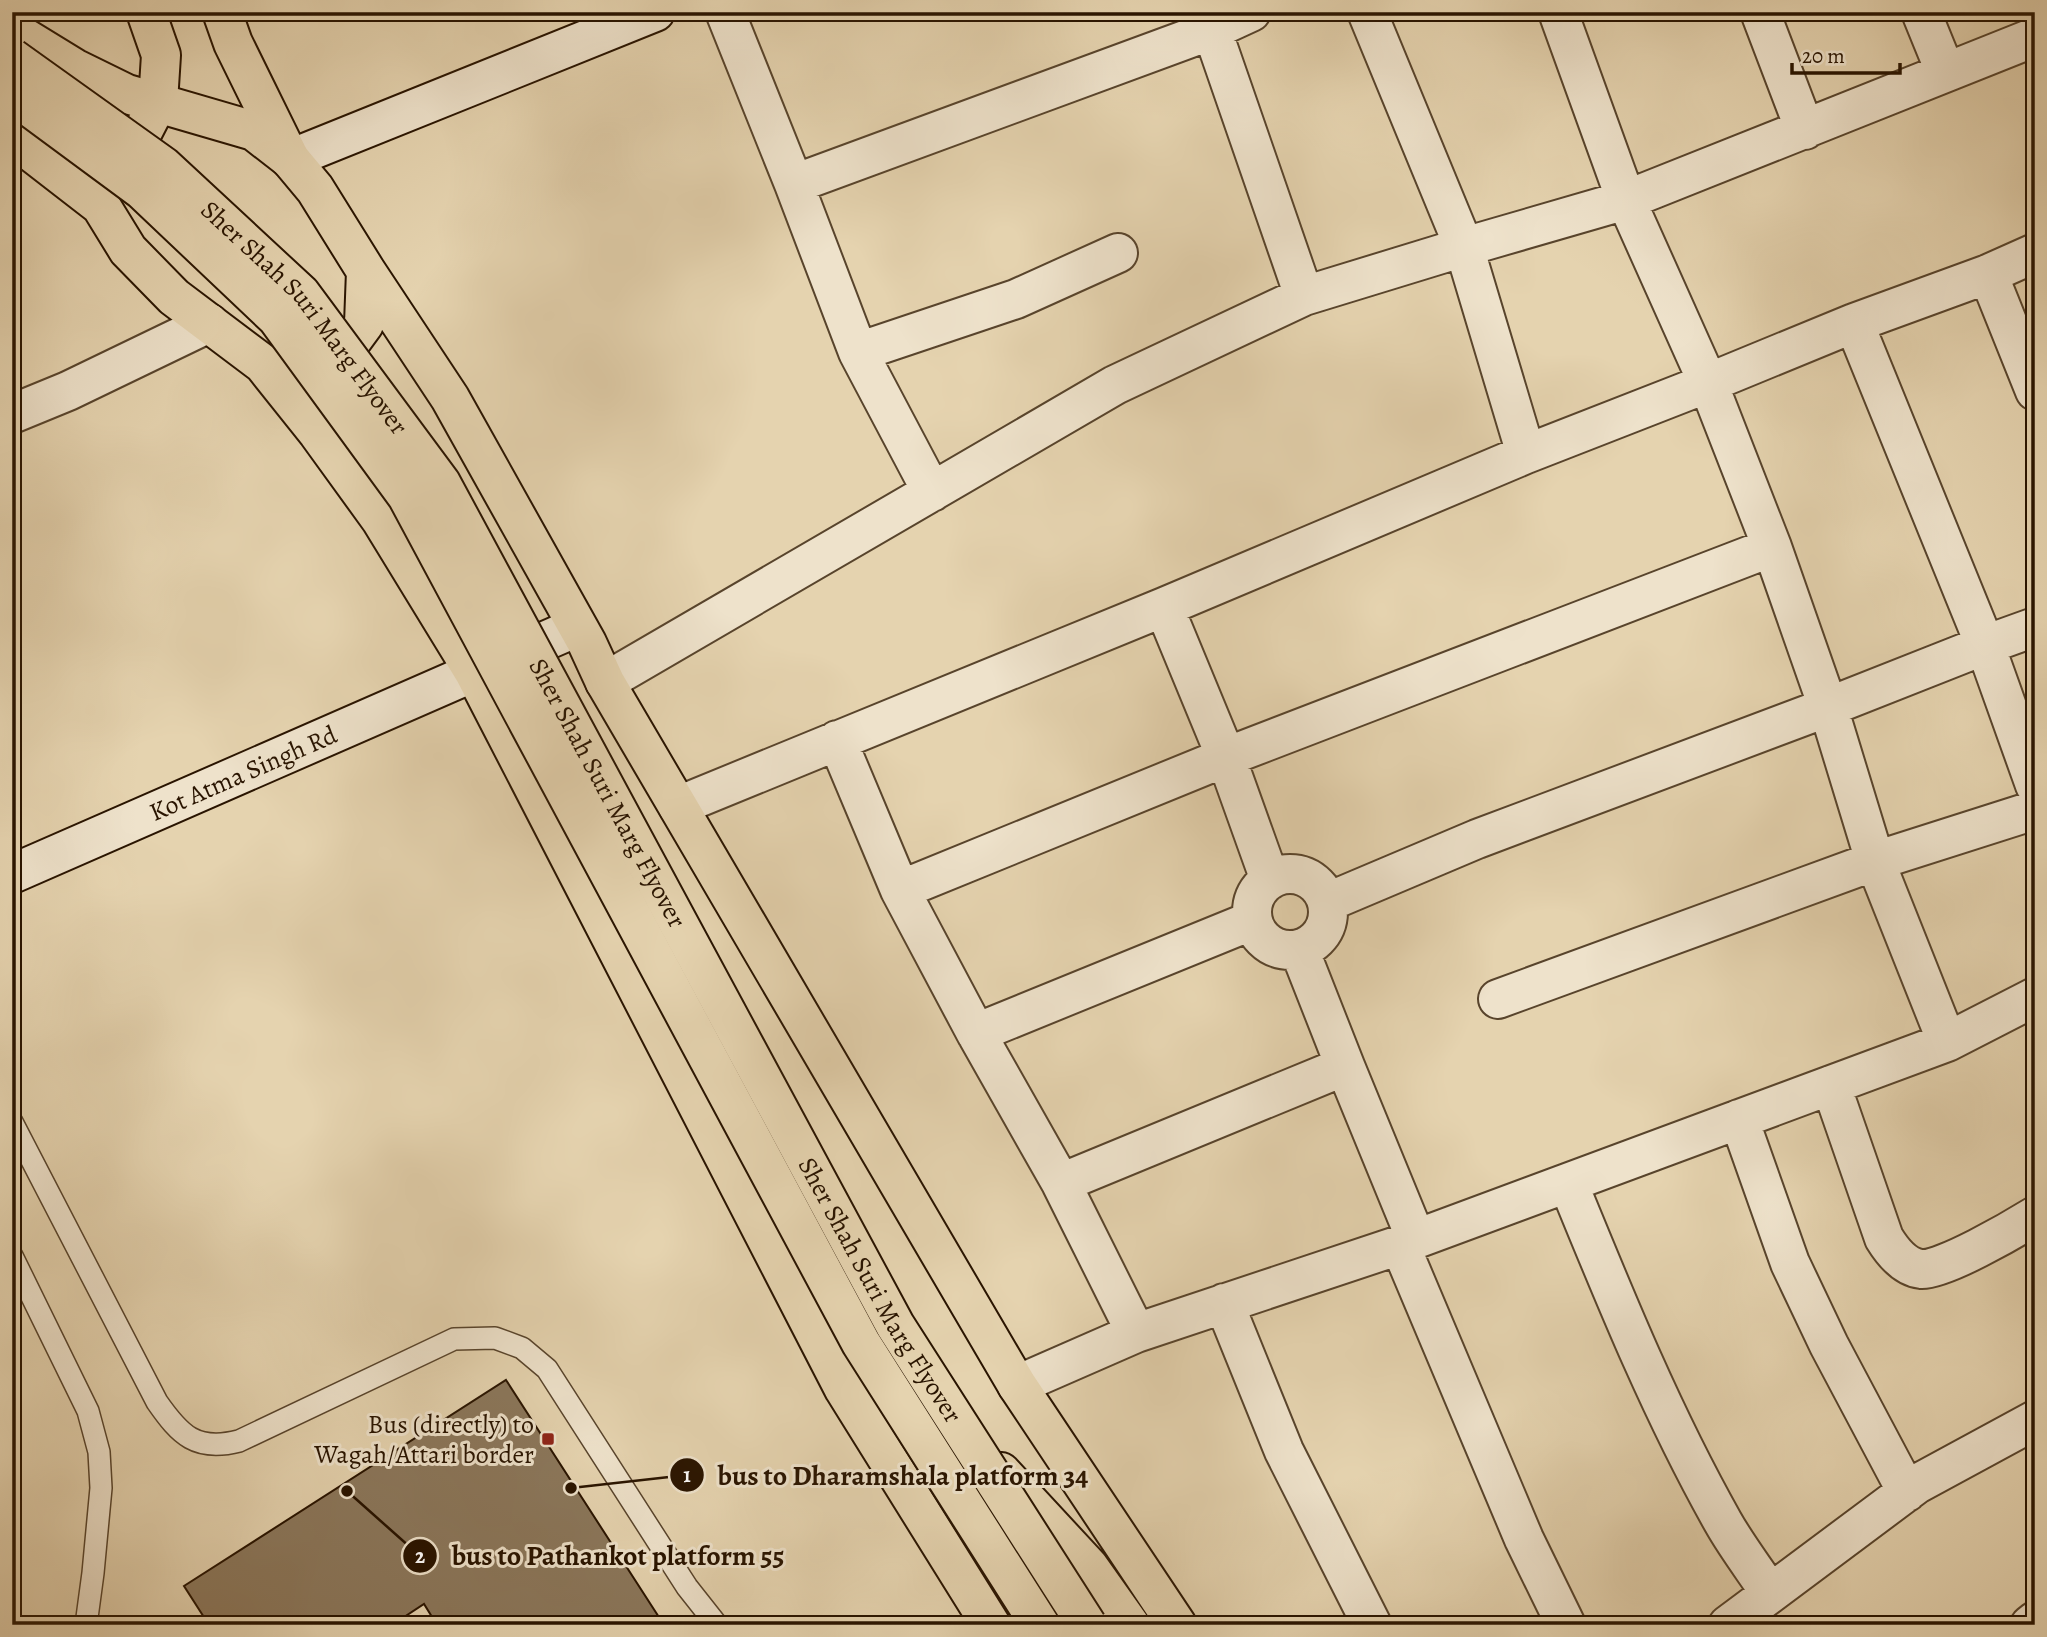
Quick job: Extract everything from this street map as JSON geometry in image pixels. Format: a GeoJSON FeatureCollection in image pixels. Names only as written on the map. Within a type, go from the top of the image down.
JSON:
{"type":"FeatureCollection","features":[{"type":"Feature","properties":{"kind":"main road"},"geometry":{"type":"LineString","coordinates":[[101,206],[105,172],[164,115],[161,55],[146,12]]}},
{"type":"Feature","properties":{"kind":"main road"},"geometry":{"type":"LineString","coordinates":[[222,12],[233,43],[290,159]]}},
{"type":"Feature","properties":{"kind":"main road"},"geometry":{"type":"LineString","coordinates":[[12,30],[74,68],[164,115],[254,131],[290,159],[315,189],[450,398],[606,682],[1017,1385],[1177,1625]]}},
{"type":"Feature","properties":{"kind":"main road","name":"Sher Shah Suri Marg Flyover"},"geometry":{"type":"LineString","coordinates":[[12,58],[163,166],[301,294],[441,483],[895,1325],[1087,1625]]}},
{"type":"Feature","properties":{"kind":"main road","name":"Sher Shah Suri Marg Flyover"},"geometry":{"type":"LineString","coordinates":[[12,94],[142,190],[276,318],[407,496],[861,1343],[1040,1625]]}},
{"type":"Feature","properties":{"kind":"main road"},"geometry":{"type":"LineString","coordinates":[[12,137],[101,206],[128,250],[174,297],[262,364],[318,433],[381,520],[474,672],[844,1389],[992,1625]]}},
{"type":"Feature","properties":{"kind":"main road"},"geometry":{"type":"LineString","coordinates":[[262,364],[308,372],[342,354],[364,324],[366,271]]}},
{"type":"Feature","properties":{"kind":"main road"},"geometry":{"type":"LineString","coordinates":[[966,1435],[1089,1567],[1130,1625]]}},
{"type":"Feature","properties":{"kind":"street"},"geometry":{"type":"LineString","coordinates":[[290,159],[655,12]]}},
{"type":"Feature","properties":{"kind":"street"},"geometry":{"type":"LineString","coordinates":[[725,12],[858,352],[932,492]]}},
{"type":"Feature","properties":{"kind":"street"},"geometry":{"type":"LineString","coordinates":[[794,184],[1212,30],[1251,12]]}},
{"type":"Feature","properties":{"kind":"street"},"geometry":{"type":"LineString","coordinates":[[1367,12],[1464,247],[1526,454]]}},
{"type":"Feature","properties":{"kind":"street"},"geometry":{"type":"LineString","coordinates":[[1558,12],[1626,200],[1708,383],[1772,547],[1829,707],[1875,861],[1947,1042]]}},
{"type":"Feature","properties":{"kind":"street"},"geometry":{"type":"LineString","coordinates":[[1760,12],[1805,130]]}},
{"type":"Feature","properties":{"kind":"street"},"geometry":{"type":"LineString","coordinates":[[1921,12],[1945,71]]}},
{"type":"Feature","properties":{"kind":"street"},"geometry":{"type":"LineString","coordinates":[[1212,30],[1304,296]]}},
{"type":"Feature","properties":{"kind":"street"},"geometry":{"type":"LineString","coordinates":[[606,682],[1115,385],[1304,296],[1626,200],[2035,37]]}},
{"type":"Feature","properties":{"kind":"street"},"geometry":{"type":"LineString","coordinates":[[858,352],[1016,299],[1118,253]]}},
{"type":"Feature","properties":{"kind":"street"},"geometry":{"type":"LineString","coordinates":[[678,806],[1164,607],[1526,454],[1854,323],[1988,274],[2035,253]]}},
{"type":"Feature","properties":{"kind":"street"},"geometry":{"type":"LineString","coordinates":[[1988,274],[2035,391]]}},
{"type":"Feature","properties":{"kind":"street"},"geometry":{"type":"LineString","coordinates":[[12,414],[68,391],[209,323]]}},
{"type":"Feature","properties":{"kind":"street"},"geometry":{"type":"LineString","coordinates":[[1854,323],[1985,645],[2035,785]]}},
{"type":"Feature","properties":{"kind":"street"},"geometry":{"type":"LineString","coordinates":[[900,890],[1226,757],[1772,547]]}},
{"type":"Feature","properties":{"kind":"street"},"geometry":{"type":"LineString","coordinates":[[1164,607],[1226,757],[1270,880]]}},
{"type":"Feature","properties":{"kind":"street","name":"Kot Atma Singh Rd"},"geometry":{"type":"LineString","coordinates":[[12,874],[577,627]]}},
{"type":"Feature","properties":{"kind":"street"},"geometry":{"type":"LineString","coordinates":[[1328,902],[1477,839],[2035,627]]}},
{"type":"Feature","properties":{"kind":"street"},"geometry":{"type":"LineString","coordinates":[[837,740],[900,890],[975,1033],[1061,1183],[1136,1333]]}},
{"type":"Feature","properties":{"kind":"street"},"geometry":{"type":"LineString","coordinates":[[1498,999],[1875,861],[2035,810]]}},
{"type":"Feature","properties":{"kind":"street"},"geometry":{"type":"LineString","coordinates":[[1280,874],[1300,874],[1318,885],[1328,902],[1327,923],[1317,940],[1299,950],[1279,949],[1262,939],[1251,921],[1252,901],[1263,884],[1270,880],[1280,874]]}},
{"type":"Feature","properties":{"kind":"street"},"geometry":{"type":"LineString","coordinates":[[975,1033],[1251,921]]}},
{"type":"Feature","properties":{"kind":"street"},"geometry":{"type":"LineString","coordinates":[[1299,950],[1345,1066],[1408,1242],[1524,1539],[1566,1625]]}},
{"type":"Feature","properties":{"kind":"street"},"geometry":{"type":"LineString","coordinates":[[1017,1385],[1136,1333],[1408,1242],[1947,1042],[2035,997]]}},
{"type":"Feature","properties":{"kind":"street"},"geometry":{"type":"LineString","coordinates":[[1061,1183],[1345,1066]]}},
{"type":"Feature","properties":{"kind":"street"},"geometry":{"type":"LineString","coordinates":[[1831,1085],[1884,1238],[1895,1255],[1921,1269],[1938,1266],[1998,1238],[2035,1216]]}},
{"type":"Feature","properties":{"kind":"street"},"geometry":{"type":"LineString","coordinates":[[1739,1119],[1790,1263],[1829,1345],[1907,1492]]}},
{"type":"Feature","properties":{"kind":"street"},"geometry":{"type":"LineString","coordinates":[[1568,1183],[1623,1319],[1683,1446],[1724,1524],[1770,1593]]}},
{"type":"Feature","properties":{"kind":"street"},"geometry":{"type":"LineString","coordinates":[[1224,1304],[1284,1451],[1372,1625]]}},
{"type":"Feature","properties":{"kind":"street"},"geometry":{"type":"LineString","coordinates":[[1728,1625],[1917,1484],[2035,1420]]}},
{"type":"Feature","properties":{"kind":"street"},"geometry":{"type":"LineString","coordinates":[[2030,1625],[2035,1621]]}},
{"type":"Feature","properties":{"kind":"lane"},"geometry":{"type":"LineString","coordinates":[[12,1122],[157,1402],[172,1424],[190,1439],[219,1446],[239,1441],[454,1339],[495,1338],[504,1341],[522,1348],[547,1369],[687,1587],[717,1625]]}},
{"type":"Feature","properties":{"kind":"lane"},"geometry":{"type":"LineString","coordinates":[[12,1256],[88,1412],[99,1452],[101,1488],[86,1625]]}},
{"type":"Feature","properties":{"kind":"building"},"geometry":{"type":"Polygon","coordinates":[[[506,1380],[664,1625],[437,1625],[424,1604],[392,1625],[209,1625],[184,1586],[506,1380]]]}},
{"type":"Feature","properties":{"kind":"place","name":"Bus (directly) to Wagah/Attari border"},"geometry":{"type":"Point","coordinates":[548,1439]}},
{"type":"Feature","properties":{"kind":"place","name":"bus to Dharamshala platform 34"},"geometry":{"type":"Point","coordinates":[571,1488]}},
{"type":"Feature","properties":{"kind":"place","name":"bus to Pathankot platform 55"},"geometry":{"type":"Point","coordinates":[347,1491]}}]}
